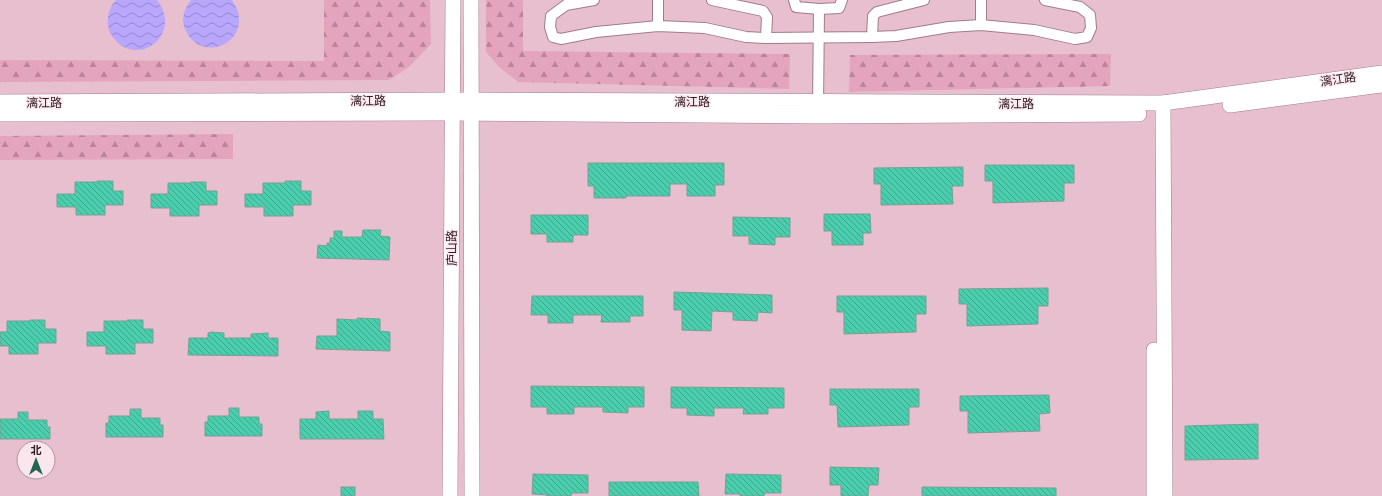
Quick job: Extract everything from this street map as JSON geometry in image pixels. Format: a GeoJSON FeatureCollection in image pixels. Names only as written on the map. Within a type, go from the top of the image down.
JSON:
{"type":"FeatureCollection","features":[{"type":"Feature","properties":{"kind":"street","name":"庐山路"},"geometry":{"type":"LineString","coordinates":[[450,496],[453,0]]}},
{"type":"Feature","properties":{"kind":"street","name":"庐山路"},"geometry":{"type":"LineString","coordinates":[[471,0],[472,496]]}},
{"type":"Feature","properties":{"kind":"street"},"geometry":{"type":"LineString","coordinates":[[594,0],[566,5],[551,16],[550,27],[553,37],[561,39],[596,32],[658,26],[705,28],[746,37],[766,38],[896,36],[949,27],[981,26],[1034,30],[1075,39],[1087,37],[1091,28],[1090,15],[1080,7],[1065,2],[1045,0]]}},
{"type":"Feature","properties":{"kind":"street"},"geometry":{"type":"LineString","coordinates":[[658,0],[658,26]]}},
{"type":"Feature","properties":{"kind":"street"},"geometry":{"type":"LineString","coordinates":[[712,0],[763,11],[767,17],[766,38]]}},
{"type":"Feature","properties":{"kind":"street"},"geometry":{"type":"LineString","coordinates":[[794,0],[796,7],[819,9],[839,8],[842,0]]}},
{"type":"Feature","properties":{"kind":"street"},"geometry":{"type":"LineString","coordinates":[[872,37],[873,16],[877,12],[924,0]]}},
{"type":"Feature","properties":{"kind":"street"},"geometry":{"type":"LineString","coordinates":[[981,0],[981,26]]}},
{"type":"Feature","properties":{"kind":"street"},"geometry":{"type":"LineString","coordinates":[[818,109],[819,9]]}},
{"type":"Feature","properties":{"kind":"street","name":"漓江路"},"geometry":{"type":"LineString","coordinates":[[1158,108],[1382,73]]}},
{"type":"Feature","properties":{"kind":"street","name":"漓江路"},"geometry":{"type":"LineString","coordinates":[[0,102],[818,109],[1158,108],[1382,85]]}},
{"type":"Feature","properties":{"kind":"street","name":"漓江路"},"geometry":{"type":"LineString","coordinates":[[0,114],[452,106]]}},
{"type":"Feature","properties":{"kind":"street"},"geometry":{"type":"LineString","coordinates":[[1154,496],[1158,108]]}},
{"type":"Feature","properties":{"kind":"street"},"geometry":{"type":"LineString","coordinates":[[1158,108],[1165,496]]}},
{"type":"Feature","properties":{"kind":"green space"},"geometry":{"type":"Polygon","coordinates":[[[324,0],[430,0],[431,44],[409,67],[389,80],[0,82],[0,60],[324,61],[324,0]]]}},
{"type":"Feature","properties":{"kind":"green space"},"geometry":{"type":"Polygon","coordinates":[[[486,0],[523,0],[523,51],[790,54],[789,89],[518,82],[499,67],[486,52],[486,0]]]}},
{"type":"Feature","properties":{"kind":"green space"},"geometry":{"type":"Polygon","coordinates":[[[1111,54],[1110,86],[849,92],[850,55],[1111,54]]]}},
{"type":"Feature","properties":{"kind":"green space"},"geometry":{"type":"Polygon","coordinates":[[[233,134],[233,159],[0,160],[0,136],[233,134]]]}},
{"type":"Feature","properties":{"kind":"water"},"geometry":{"type":"Polygon","coordinates":[[[116,0],[157,0],[164,12],[165,23],[162,34],[156,42],[148,48],[138,50],[127,48],[117,42],[108,28],[108,15],[116,0]]]}},
{"type":"Feature","properties":{"kind":"water"},"geometry":{"type":"Polygon","coordinates":[[[191,0],[232,0],[238,14],[238,26],[233,37],[225,44],[214,47],[203,46],[193,41],[185,29],[183,22],[185,10],[191,0]]]}},
{"type":"Feature","properties":{"kind":"building"},"geometry":{"type":"Polygon","coordinates":[[[588,163],[724,163],[724,185],[715,185],[715,196],[687,196],[687,184],[670,184],[670,196],[594,198],[594,186],[588,186],[588,163]]]}},
{"type":"Feature","properties":{"kind":"building"},"geometry":{"type":"Polygon","coordinates":[[[985,165],[1074,165],[1074,183],[1064,183],[1064,201],[993,203],[993,181],[985,181],[985,165]]]}},
{"type":"Feature","properties":{"kind":"building"},"geometry":{"type":"Polygon","coordinates":[[[963,167],[963,186],[952,186],[953,204],[881,205],[881,184],[874,184],[874,168],[963,167]]]}},
{"type":"Feature","properties":{"kind":"building"},"geometry":{"type":"Polygon","coordinates":[[[113,181],[113,191],[123,191],[123,205],[105,205],[105,215],[76,215],[76,207],[57,207],[57,194],[75,194],[75,182],[113,181]]]}},
{"type":"Feature","properties":{"kind":"building"},"geometry":{"type":"Polygon","coordinates":[[[285,181],[301,181],[301,191],[311,191],[311,205],[293,205],[293,216],[264,216],[264,207],[245,207],[245,194],[263,194],[263,183],[285,183],[285,181]]]}},
{"type":"Feature","properties":{"kind":"building"},"geometry":{"type":"Polygon","coordinates":[[[206,182],[206,191],[217,191],[217,205],[199,205],[199,216],[170,216],[170,208],[151,208],[151,194],[168,194],[168,183],[206,182]]]}},
{"type":"Feature","properties":{"kind":"building"},"geometry":{"type":"Polygon","coordinates":[[[824,214],[870,214],[871,233],[863,233],[863,245],[832,245],[832,231],[824,231],[824,214]]]}},
{"type":"Feature","properties":{"kind":"building"},"geometry":{"type":"Polygon","coordinates":[[[531,215],[588,215],[588,235],[573,235],[573,242],[547,242],[547,234],[531,234],[531,215]]]}},
{"type":"Feature","properties":{"kind":"building"},"geometry":{"type":"Polygon","coordinates":[[[733,217],[790,218],[790,237],[775,237],[775,245],[749,244],[749,236],[733,236],[733,217]]]}},
{"type":"Feature","properties":{"kind":"building"},"geometry":{"type":"Polygon","coordinates":[[[363,230],[381,230],[380,236],[390,237],[389,260],[317,258],[318,245],[327,246],[327,243],[330,243],[330,238],[334,238],[334,231],[342,231],[342,237],[362,237],[363,230]]]}},
{"type":"Feature","properties":{"kind":"building"},"geometry":{"type":"Polygon","coordinates":[[[1048,288],[1048,306],[1038,306],[1038,324],[967,326],[967,304],[959,304],[959,289],[1048,288]]]}},
{"type":"Feature","properties":{"kind":"building"},"geometry":{"type":"Polygon","coordinates":[[[674,292],[772,295],[772,313],[758,312],[757,321],[733,320],[733,312],[712,311],[711,331],[682,330],[682,310],[674,310],[674,292]]]}},
{"type":"Feature","properties":{"kind":"building"},"geometry":{"type":"Polygon","coordinates":[[[532,296],[643,296],[643,316],[630,316],[630,322],[601,322],[602,315],[573,315],[573,323],[548,323],[548,315],[531,315],[532,296]]]}},
{"type":"Feature","properties":{"kind":"building"},"geometry":{"type":"Polygon","coordinates":[[[837,296],[926,296],[926,314],[916,314],[916,332],[844,334],[844,312],[837,312],[837,296]]]}},
{"type":"Feature","properties":{"kind":"building"},"geometry":{"type":"Polygon","coordinates":[[[357,318],[380,319],[380,331],[390,332],[390,351],[316,349],[317,336],[337,336],[337,319],[357,320],[357,318]]]}},
{"type":"Feature","properties":{"kind":"building"},"geometry":{"type":"Polygon","coordinates":[[[45,320],[45,329],[56,329],[56,343],[38,343],[38,354],[9,354],[9,346],[0,346],[0,332],[7,332],[7,321],[45,320]]]}},
{"type":"Feature","properties":{"kind":"building"},"geometry":{"type":"Polygon","coordinates":[[[143,320],[143,329],[153,329],[153,343],[135,343],[135,354],[106,354],[106,346],[87,346],[87,332],[104,332],[104,321],[143,320]]]}},
{"type":"Feature","properties":{"kind":"building"},"geometry":{"type":"Polygon","coordinates":[[[208,333],[224,333],[224,338],[251,338],[251,334],[268,333],[268,338],[278,338],[278,356],[188,355],[189,338],[208,338],[208,333]]]}},
{"type":"Feature","properties":{"kind":"building"},"geometry":{"type":"Polygon","coordinates":[[[531,386],[644,387],[644,407],[628,407],[628,413],[603,412],[603,407],[574,407],[574,414],[547,414],[547,407],[531,407],[531,386]]]}},
{"type":"Feature","properties":{"kind":"building"},"geometry":{"type":"Polygon","coordinates":[[[671,387],[784,388],[784,408],[768,408],[768,414],[743,414],[744,408],[714,408],[714,416],[687,415],[687,408],[671,408],[671,387]]]}},
{"type":"Feature","properties":{"kind":"building"},"geometry":{"type":"Polygon","coordinates":[[[830,389],[919,389],[919,407],[909,407],[909,425],[838,427],[837,405],[830,405],[830,389]]]}},
{"type":"Feature","properties":{"kind":"building"},"geometry":{"type":"Polygon","coordinates":[[[1049,395],[1050,413],[1039,414],[1040,431],[968,433],[968,411],[960,411],[960,396],[1049,395]]]}},
{"type":"Feature","properties":{"kind":"building"},"geometry":{"type":"Polygon","coordinates":[[[229,408],[239,408],[239,417],[259,417],[259,424],[262,424],[262,436],[205,436],[205,422],[208,422],[208,416],[229,416],[229,408]]]}},
{"type":"Feature","properties":{"kind":"building"},"geometry":{"type":"Polygon","coordinates":[[[130,409],[141,409],[141,418],[160,418],[160,425],[163,425],[163,437],[106,437],[106,423],[109,423],[109,416],[130,416],[130,409]]]}},
{"type":"Feature","properties":{"kind":"building"},"geometry":{"type":"Polygon","coordinates":[[[329,411],[329,419],[358,419],[358,411],[373,411],[373,419],[383,419],[384,439],[300,439],[300,419],[316,419],[316,412],[329,411]]]}},
{"type":"Feature","properties":{"kind":"building"},"geometry":{"type":"Polygon","coordinates":[[[18,412],[28,412],[28,420],[47,420],[47,427],[50,427],[50,439],[0,439],[0,419],[18,419],[18,412]]]}},
{"type":"Feature","properties":{"kind":"building"},"geometry":{"type":"Polygon","coordinates":[[[1258,424],[1258,459],[1185,460],[1185,426],[1258,424]]]}},
{"type":"Feature","properties":{"kind":"building"},"geometry":{"type":"Polygon","coordinates":[[[830,467],[879,468],[878,485],[869,485],[868,496],[841,496],[841,485],[830,485],[830,467]]]}},
{"type":"Feature","properties":{"kind":"building"},"geometry":{"type":"Polygon","coordinates":[[[533,474],[588,475],[588,493],[572,493],[571,496],[547,496],[532,494],[533,474]]]}},
{"type":"Feature","properties":{"kind":"building"},"geometry":{"type":"Polygon","coordinates":[[[726,474],[781,475],[781,493],[765,493],[764,496],[740,496],[740,494],[725,494],[726,474]]]}},
{"type":"Feature","properties":{"kind":"building"},"geometry":{"type":"Polygon","coordinates":[[[609,482],[698,482],[699,496],[609,496],[609,482]]]}},
{"type":"Feature","properties":{"kind":"building"},"geometry":{"type":"Polygon","coordinates":[[[341,487],[355,487],[355,496],[341,496],[341,487]]]}},
{"type":"Feature","properties":{"kind":"building"},"geometry":{"type":"Polygon","coordinates":[[[922,487],[1056,488],[1056,496],[922,496],[922,487]]]}}]}
